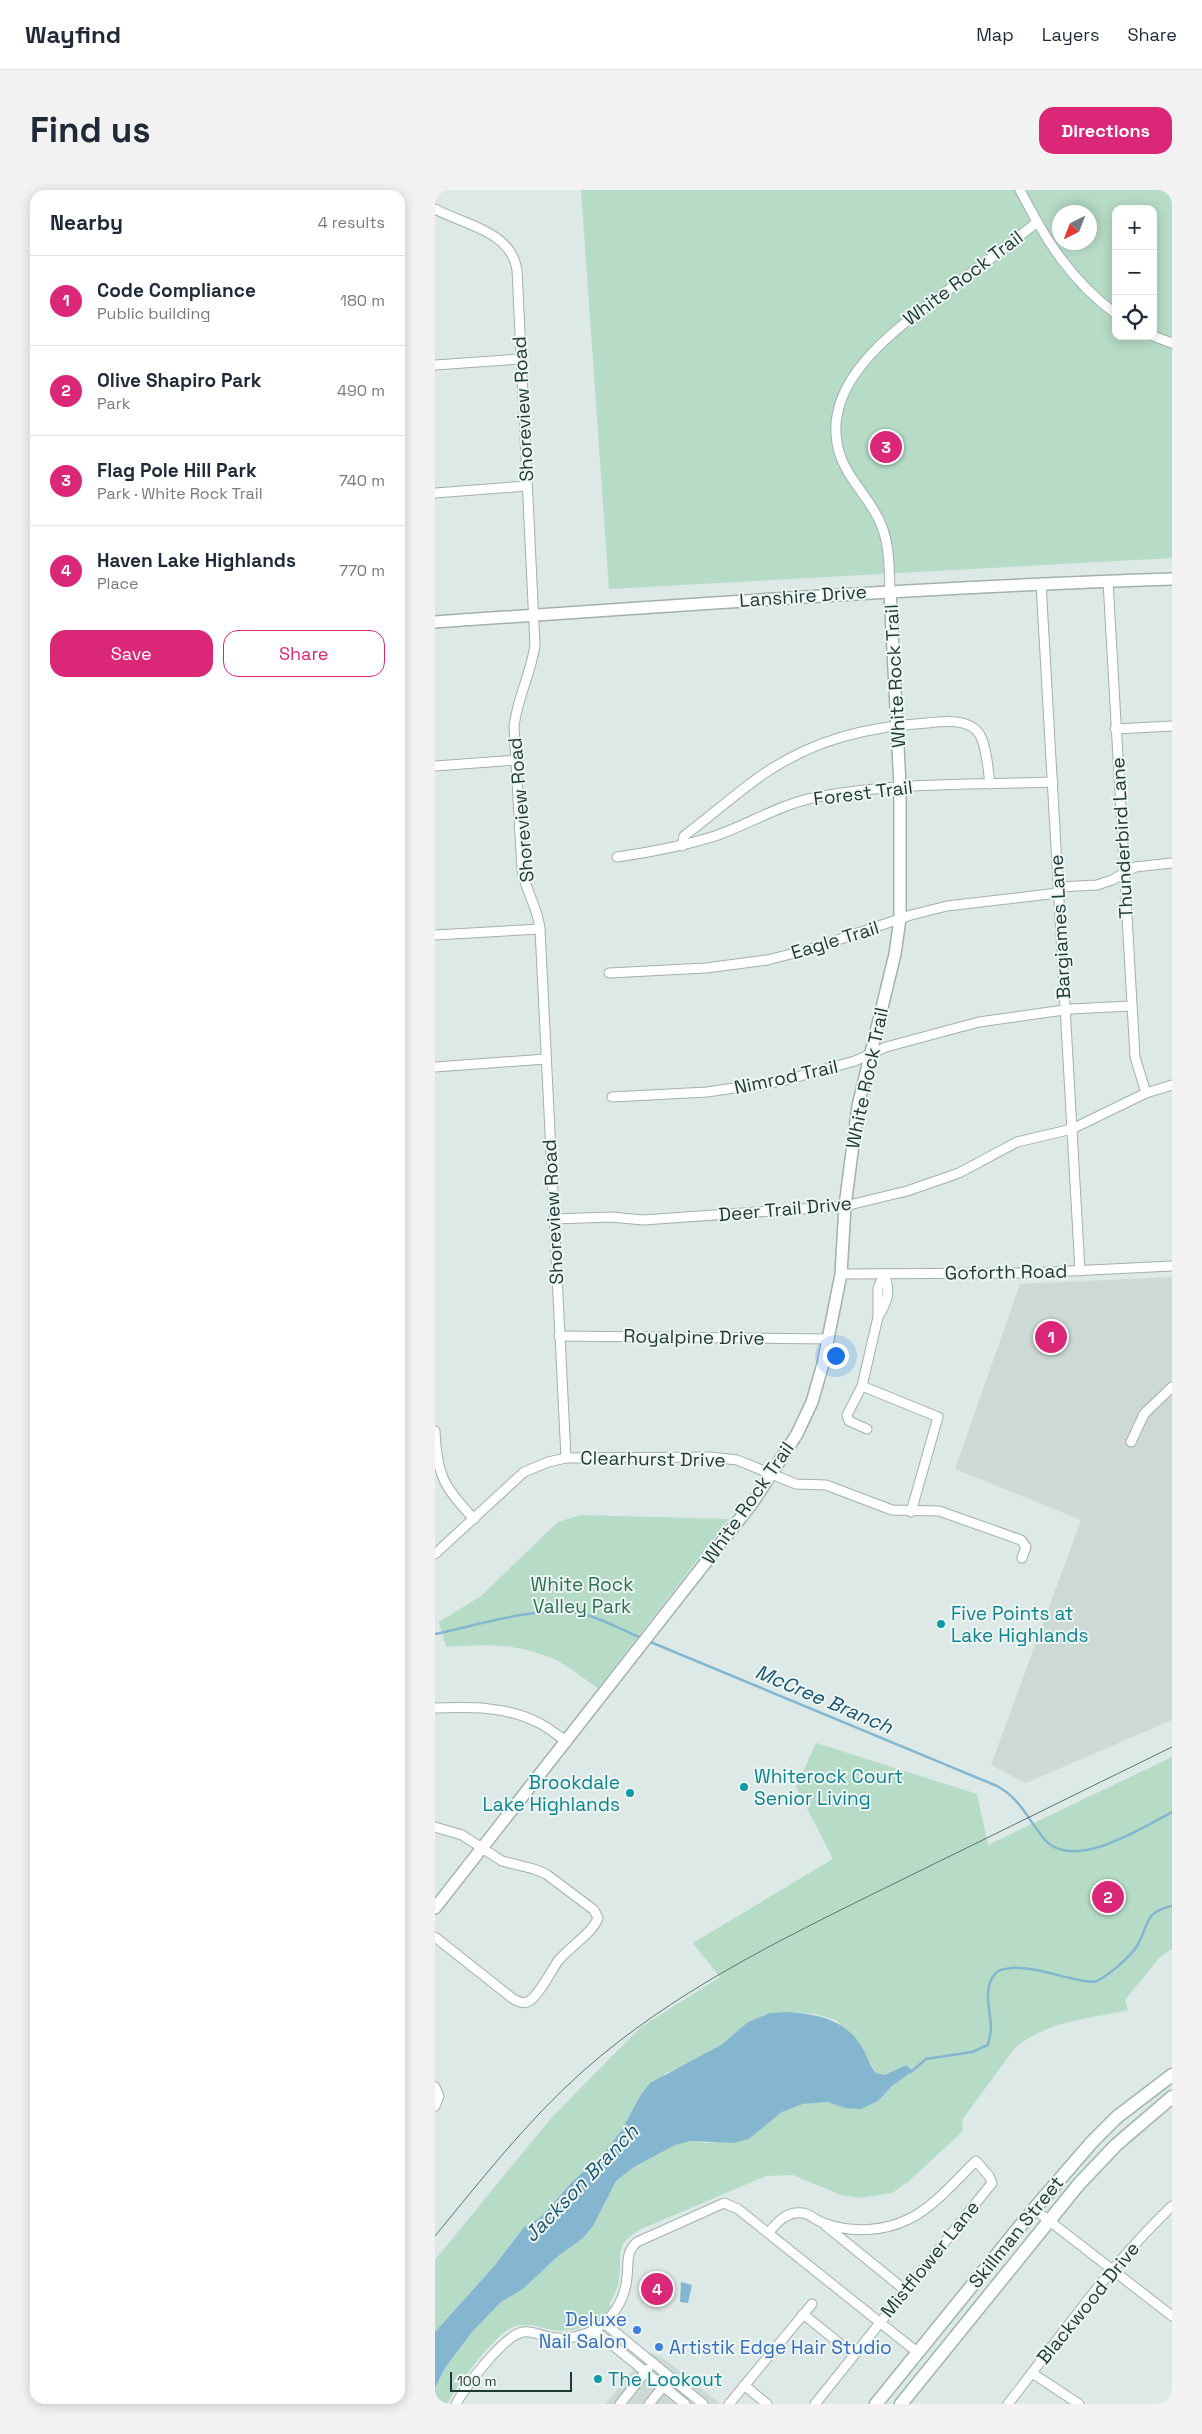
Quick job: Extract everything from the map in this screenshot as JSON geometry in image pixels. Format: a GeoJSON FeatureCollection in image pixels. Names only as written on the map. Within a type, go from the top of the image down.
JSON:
{"type":"FeatureCollection","features":[{"type":"Feature","properties":{"kind":"main road","name":"Skillman Street"},"geometry":{"type":"LineString","coordinates":[[876,2404],[1034,2209],[1092,2142],[1117,2117],[1172,2075]]}},
{"type":"Feature","properties":{"kind":"main road","name":"Skillman Street"},"geometry":{"type":"LineString","coordinates":[[901,2404],[1048,2221],[1116,2145],[1172,2097]]}},
{"type":"Feature","properties":{"kind":"main road"},"geometry":{"type":"LineString","coordinates":[[917,2352],[932,2364]]}},
{"type":"Feature","properties":{"kind":"street"},"geometry":{"type":"LineString","coordinates":[[1020,190],[1052,248],[1077,280],[1112,311]]}},
{"type":"Feature","properties":{"kind":"street","name":"Shoreview Road"},"geometry":{"type":"LineString","coordinates":[[435,209],[453,219],[490,233],[499,239],[513,254],[517,270],[535,645],[533,659],[515,719],[515,760],[524,884],[539,919],[566,1458]]}},
{"type":"Feature","properties":{"kind":"street","name":"White Rock Trail"},"geometry":{"type":"LineString","coordinates":[[435,1908],[567,1742],[773,1474],[809,1408],[829,1339],[841,1274],[845,1206],[858,1106],[895,954],[901,919],[898,725],[888,555],[884,533],[873,508],[848,475],[837,447],[836,425],[843,401],[859,368],[891,333],[1037,222]]}},
{"type":"Feature","properties":{"kind":"street"},"geometry":{"type":"LineString","coordinates":[[1157,337],[1172,343]]}},
{"type":"Feature","properties":{"kind":"street"},"geometry":{"type":"LineString","coordinates":[[435,365],[520,359]]}},
{"type":"Feature","properties":{"kind":"street"},"geometry":{"type":"LineString","coordinates":[[435,493],[527,486]]}},
{"type":"Feature","properties":{"kind":"street","name":"Lanshire Drive"},"geometry":{"type":"LineString","coordinates":[[435,622],[890,591],[1041,583],[1172,579]]}},
{"type":"Feature","properties":{"kind":"street","name":"Thunderbird Lane"},"geometry":{"type":"LineString","coordinates":[[1108,581],[1131,1006],[1135,1056],[1146,1093]]}},
{"type":"Feature","properties":{"kind":"street","name":"Bargiames Lane"},"geometry":{"type":"LineString","coordinates":[[1041,583],[1080,1271]]}},
{"type":"Feature","properties":{"kind":"street"},"geometry":{"type":"LineString","coordinates":[[682,846],[684,836],[782,762],[830,740],[861,730],[952,721],[968,726],[979,734],[985,753],[990,784]]}},
{"type":"Feature","properties":{"kind":"street"},"geometry":{"type":"LineString","coordinates":[[1115,728],[1172,726]]}},
{"type":"Feature","properties":{"kind":"street"},"geometry":{"type":"LineString","coordinates":[[435,766],[515,760]]}},
{"type":"Feature","properties":{"kind":"street","name":"Forest Trail"},"geometry":{"type":"LineString","coordinates":[[617,857],[682,846],[719,834],[790,804],[817,797],[900,786],[1053,782]]}},
{"type":"Feature","properties":{"kind":"street","name":"Eagle Trail"},"geometry":{"type":"LineString","coordinates":[[609,973],[706,968],[767,960],[811,949],[901,919],[956,905],[1097,885],[1112,880],[1135,867],[1172,863]]}},
{"type":"Feature","properties":{"kind":"street"},"geometry":{"type":"LineString","coordinates":[[435,935],[539,929]]}},
{"type":"Feature","properties":{"kind":"street","name":"Nimrod Trail"},"geometry":{"type":"LineString","coordinates":[[612,1097],[707,1092],[782,1081],[855,1061],[886,1047],[979,1022],[1065,1011],[1131,1006]]}},
{"type":"Feature","properties":{"kind":"street"},"geometry":{"type":"LineString","coordinates":[[435,1067],[545,1059]]}},
{"type":"Feature","properties":{"kind":"street","name":"Deer Trail Drive"},"geometry":{"type":"LineString","coordinates":[[554,1219],[611,1217],[643,1220],[845,1206],[932,1184],[959,1173],[1017,1142],[1072,1129],[1146,1093],[1172,1085]]}},
{"type":"Feature","properties":{"kind":"street","name":"Goforth Road"},"geometry":{"type":"LineString","coordinates":[[841,1274],[1080,1271],[1172,1266]]}},
{"type":"Feature","properties":{"kind":"street"},"geometry":{"type":"LineString","coordinates":[[867,1429],[849,1421],[847,1415],[862,1386],[879,1317],[887,1303],[889,1287],[884,1274]]}},
{"type":"Feature","properties":{"kind":"street","name":"Royalpine Drive"},"geometry":{"type":"LineString","coordinates":[[559,1336],[829,1339]]}},
{"type":"Feature","properties":{"kind":"street"},"geometry":{"type":"LineString","coordinates":[[862,1386],[938,1418],[911,1512]]}},
{"type":"Feature","properties":{"kind":"street"},"geometry":{"type":"LineString","coordinates":[[1131,1442],[1144,1414],[1172,1387]]}},
{"type":"Feature","properties":{"kind":"street"},"geometry":{"type":"LineString","coordinates":[[435,1432],[436,1456],[443,1481],[452,1495],[474,1519]]}},
{"type":"Feature","properties":{"kind":"street","name":"Clearhurst Drive"},"geometry":{"type":"LineString","coordinates":[[435,1554],[525,1472],[548,1462],[566,1458],[724,1458],[737,1460],[796,1484],[826,1485],[883,1508],[911,1512],[939,1511],[1021,1540],[1026,1547],[1022,1558]]}},
{"type":"Feature","properties":{"kind":"street"},"geometry":{"type":"LineString","coordinates":[[435,1708],[483,1707],[517,1714],[538,1722],[567,1742]]}},
{"type":"Feature","properties":{"kind":"street"},"geometry":{"type":"LineString","coordinates":[[435,1827],[462,1835],[501,1861],[534,1869],[558,1882],[594,1910],[598,1918],[595,1927],[559,1960],[534,1997],[527,2002],[520,2002],[512,1998],[435,1937]]}},
{"type":"Feature","properties":{"kind":"street"},"geometry":{"type":"LineString","coordinates":[[435,2106],[437,2092]]}},
{"type":"Feature","properties":{"kind":"street","name":"Mistflower Lane"},"geometry":{"type":"LineString","coordinates":[[815,2404],[992,2183],[989,2176],[976,2161],[928,2207],[909,2219],[877,2229],[857,2230],[821,2222]]}},
{"type":"Feature","properties":{"kind":"street"},"geometry":{"type":"LineString","coordinates":[[456,2404],[464,2391],[513,2335],[530,2332],[546,2337],[570,2337],[594,2330],[604,2323],[620,2302],[627,2277],[628,2254],[637,2242],[724,2203],[734,2206],[917,2352]]}},
{"type":"Feature","properties":{"kind":"street","name":"Blackwood Drive"},"geometry":{"type":"LineString","coordinates":[[1008,2404],[1112,2272],[1172,2206]]}},
{"type":"Feature","properties":{"kind":"street"},"geometry":{"type":"LineString","coordinates":[[1034,2209],[1112,2272],[1172,2316]]}},
{"type":"Feature","properties":{"kind":"street"},"geometry":{"type":"LineString","coordinates":[[768,2233],[783,2218],[795,2213],[807,2213],[821,2222],[905,2290]]}},
{"type":"Feature","properties":{"kind":"street"},"geometry":{"type":"LineString","coordinates":[[729,2404],[811,2304]]}},
{"type":"Feature","properties":{"kind":"street"},"geometry":{"type":"LineString","coordinates":[[803,2314],[854,2355]]}},
{"type":"Feature","properties":{"kind":"street"},"geometry":{"type":"LineString","coordinates":[[604,2323],[703,2404]]}},
{"type":"Feature","properties":{"kind":"street"},"geometry":{"type":"LineString","coordinates":[[594,2330],[685,2404]]}},
{"type":"Feature","properties":{"kind":"street"},"geometry":{"type":"LineString","coordinates":[[620,2404],[653,2364]]}},
{"type":"Feature","properties":{"kind":"street"},"geometry":{"type":"LineString","coordinates":[[1032,2372],[1079,2404]]}},
{"type":"Feature","properties":{"kind":"street"},"geometry":{"type":"LineString","coordinates":[[649,2404],[671,2378]]}},
{"type":"Feature","properties":{"kind":"street"},"geometry":{"type":"LineString","coordinates":[[745,2386],[767,2404]]}},
{"type":"Feature","properties":{"kind":"shaded area"},"geometry":{"type":"Polygon","coordinates":[[[1172,1277],[1172,1720],[1026,1783],[991,1765],[1081,1520],[955,1469],[1020,1284],[1172,1277]]]}},
{"type":"Feature","properties":{"kind":"shaded area"},"geometry":{"type":"Polygon","coordinates":[[[648,2352],[663,2358],[720,2404],[605,2404],[648,2352]]]}},
{"type":"Feature","properties":{"kind":"green space"},"geometry":{"type":"Polygon","coordinates":[[[581,190],[1172,190],[1172,558],[609,589],[581,190]]]}},
{"type":"Feature","properties":{"kind":"green space","name":"White Rock Valley Park"},"geometry":{"type":"Polygon","coordinates":[[[581,1515],[729,1519],[598,1688],[562,1663],[536,1652],[498,1646],[446,1647],[439,1622],[481,1596],[558,1522],[581,1515]]]}},
{"type":"Feature","properties":{"kind":"green space"},"geometry":{"type":"Polygon","coordinates":[[[816,1743],[977,1794],[988,1845],[1172,1757],[1172,1949],[1160,1957],[1125,2000],[1128,2010],[1068,2022],[1053,2027],[1039,2032],[1014,2049],[962,2120],[963,2131],[909,2181],[892,2193],[860,2198],[841,2195],[793,2175],[766,2176],[639,2230],[625,2241],[622,2246],[617,2289],[609,2304],[611,2307],[599,2319],[578,2329],[562,2331],[530,2325],[515,2326],[497,2338],[487,2349],[447,2404],[435,2404],[435,2388],[445,2368],[472,2332],[501,2302],[523,2289],[557,2257],[583,2238],[593,2226],[616,2181],[634,2167],[675,2145],[691,2141],[706,2143],[749,2139],[782,2112],[803,2104],[827,2102],[845,2108],[878,2101],[892,2086],[913,2071],[906,2065],[885,2075],[876,2073],[863,2049],[836,2020],[815,2014],[786,2012],[770,2013],[748,2022],[721,2045],[697,2060],[666,2073],[640,2096],[621,2131],[603,2154],[572,2182],[541,2217],[524,2227],[495,2265],[435,2332],[435,2260],[552,2117],[641,2027],[720,1977],[693,1943],[833,1859],[796,1787],[816,1743]]]}},
{"type":"Feature","properties":{"kind":"water"},"geometry":{"type":"Polygon","coordinates":[[[770,2013],[809,2014],[840,2025],[856,2039],[876,2073],[885,2075],[906,2065],[913,2071],[892,2086],[878,2101],[861,2109],[845,2108],[827,2102],[803,2104],[782,2112],[749,2139],[733,2143],[691,2141],[675,2145],[634,2167],[616,2181],[593,2226],[583,2238],[557,2257],[523,2289],[501,2302],[472,2332],[445,2368],[435,2388],[435,2332],[495,2265],[524,2227],[541,2217],[572,2182],[603,2154],[621,2131],[640,2096],[650,2083],[721,2045],[748,2022],[770,2013]]]}},
{"type":"Feature","properties":{"kind":"water"},"geometry":{"type":"Polygon","coordinates":[[[681,2282],[692,2285],[688,2303],[680,2302],[681,2282]]]}},
{"type":"Feature","properties":{"kind":"waterway","name":"McCree Branch"},"geometry":{"type":"LineString","coordinates":[[435,1634],[523,1615],[557,1611],[590,1616],[641,1638]]}},
{"type":"Feature","properties":{"kind":"waterway","name":"McCree Branch"},"geometry":{"type":"LineString","coordinates":[[648,1641],[997,1786],[1012,1797],[1024,1810],[1045,1840],[1058,1849],[1073,1851],[1109,1844],[1172,1812]]}},
{"type":"Feature","properties":{"kind":"waterway","name":"Jackson Branch"},"geometry":{"type":"LineString","coordinates":[[911,2072],[926,2059],[972,2052],[988,2045],[991,2026],[988,1991],[992,1977],[997,1972],[1011,1968],[1033,1969],[1082,1981],[1097,1981],[1134,1951],[1151,1916],[1172,1906]]}},
{"type":"Feature","properties":{"kind":"tram line"},"geometry":{"type":"LineString","coordinates":[[435,2236],[505,2151],[542,2110],[616,2043],[652,2017],[766,1948],[1172,1747]]}},
{"type":"Feature","properties":{"kind":"place","name":"Flag Pole Hill Park"},"geometry":{"type":"Point","coordinates":[886,447]}},
{"type":"Feature","properties":{"kind":"place","name":"Code Compliance"},"geometry":{"type":"Point","coordinates":[1051,1337]}},
{"type":"Feature","properties":{"kind":"place","name":"Five Points at Lake Highlands"},"geometry":{"type":"Point","coordinates":[941,1624]}},
{"type":"Feature","properties":{"kind":"place","name":"Whiterock Court Senior Living"},"geometry":{"type":"Point","coordinates":[744,1787]}},
{"type":"Feature","properties":{"kind":"place","name":"Brookdale Lake Highlands"},"geometry":{"type":"Point","coordinates":[630,1793]}},
{"type":"Feature","properties":{"kind":"place","name":"Olive Shapiro Park"},"geometry":{"type":"Point","coordinates":[1108,1897]}},
{"type":"Feature","properties":{"kind":"place","name":"Haven Lake Highlands"},"geometry":{"type":"Point","coordinates":[657,2289]}},
{"type":"Feature","properties":{"kind":"place","name":"Deluxe Nail Salon"},"geometry":{"type":"Point","coordinates":[637,2330]}},
{"type":"Feature","properties":{"kind":"place","name":"Artistik Edge Hair Studio"},"geometry":{"type":"Point","coordinates":[659,2347]}},
{"type":"Feature","properties":{"kind":"place","name":"The Lookout"},"geometry":{"type":"Point","coordinates":[598,2379]}}]}
